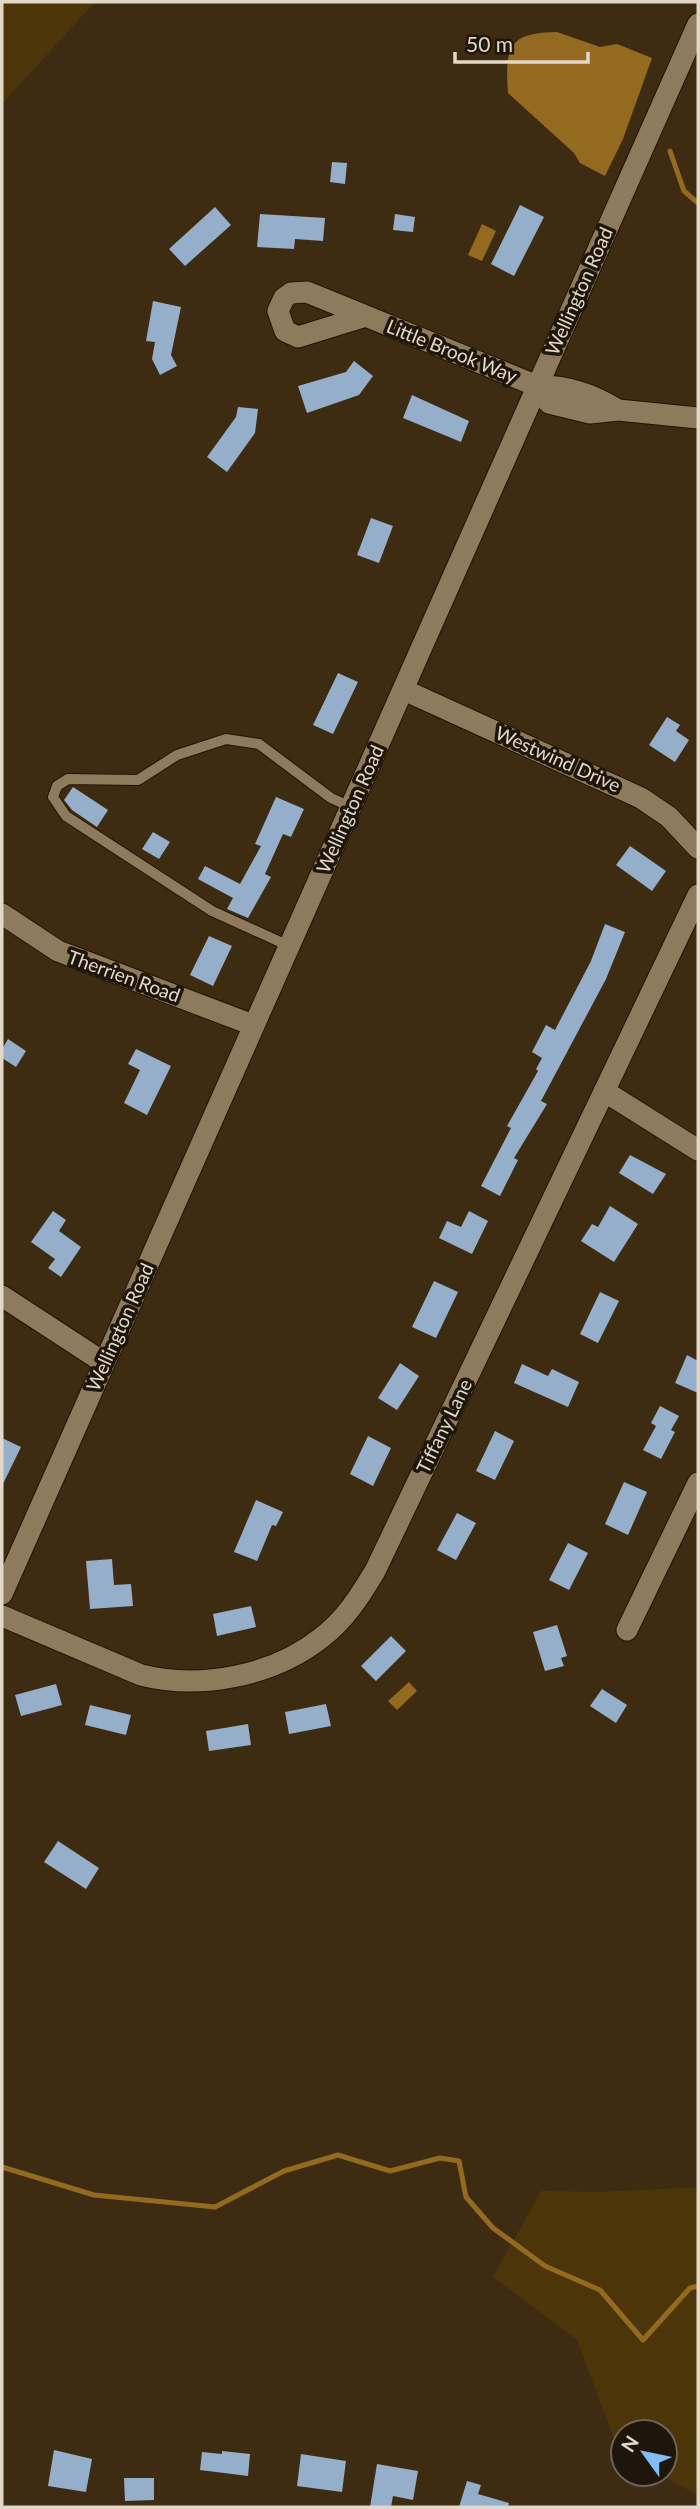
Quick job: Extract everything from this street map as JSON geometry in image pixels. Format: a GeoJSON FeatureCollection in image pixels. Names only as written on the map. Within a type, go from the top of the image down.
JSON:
{"type":"FeatureCollection","features":[{"type":"Feature","properties":{"kind":"street","name":"Wellington Road"},"geometry":{"type":"LineString","coordinates":[[2,1594],[698,24]]}},
{"type":"Feature","properties":{"kind":"street","name":"Little Brook Way"},"geometry":{"type":"LineString","coordinates":[[366,316],[537,386],[554,386],[601,400],[618,410],[698,418]]}},
{"type":"Feature","properties":{"kind":"street","name":"Westwind Drive"},"geometry":{"type":"LineString","coordinates":[[404,690],[641,798],[669,817],[698,848]]}},
{"type":"Feature","properties":{"kind":"street","name":"Tiffany Lane"},"geometry":{"type":"LineString","coordinates":[[2,1616],[117,1666],[162,1681],[204,1682],[246,1674],[285,1659],[321,1639],[351,1609],[375,1571],[698,895]]}},
{"type":"Feature","properties":{"kind":"street","name":"Therrien Road"},"geometry":{"type":"LineString","coordinates":[[2,914],[58,951],[253,1025]]}},
{"type":"Feature","properties":{"kind":"street"},"geometry":{"type":"LineString","coordinates":[[604,1091],[698,1150]]}},
{"type":"Feature","properties":{"kind":"street"},"geometry":{"type":"LineString","coordinates":[[2,1296],[103,1362]]}},
{"type":"Feature","properties":{"kind":"street"},"geometry":{"type":"LineString","coordinates":[[627,1630],[698,1483]]}},
{"type":"Feature","properties":{"kind":"lane"},"geometry":{"type":"LineString","coordinates":[[289,946],[212,911],[66,816],[53,797],[57,786],[68,779],[138,780],[177,755],[226,739],[259,744],[331,798],[351,807]]}},
{"type":"Feature","properties":{"kind":"shaded area"},"geometry":{"type":"Polygon","coordinates":[[[2,2],[95,2],[2,104],[2,2]]]}},
{"type":"Feature","properties":{"kind":"shaded area"},"geometry":{"type":"Polygon","coordinates":[[[557,32],[600,47],[617,44],[652,58],[623,139],[605,176],[580,163],[574,153],[508,93],[507,65],[513,46],[528,36],[557,32]]]}},
{"type":"Feature","properties":{"kind":"shaded area"},"geometry":{"type":"Polygon","coordinates":[[[482,224],[496,231],[482,261],[468,255],[482,224]]]}},
{"type":"Feature","properties":{"kind":"shaded area"},"geometry":{"type":"Polygon","coordinates":[[[409,1682],[417,1691],[397,1710],[388,1701],[409,1682]]]}},
{"type":"Feature","properties":{"kind":"shaded area"},"geometry":{"type":"Polygon","coordinates":[[[698,2187],[698,2495],[679,2485],[679,2418],[609,2418],[609,2425],[577,2340],[493,2277],[541,2191],[600,2192],[698,2187]]]}},
{"type":"Feature","properties":{"kind":"building"},"geometry":{"type":"Polygon","coordinates":[[[332,162],[347,163],[345,184],[330,182],[332,162]]]}},
{"type":"Feature","properties":{"kind":"building"},"geometry":{"type":"Polygon","coordinates":[[[520,205],[544,217],[514,276],[491,264],[520,205]]]}},
{"type":"Feature","properties":{"kind":"building"},"geometry":{"type":"Polygon","coordinates":[[[215,207],[231,225],[185,266],[169,249],[215,207]]]}},
{"type":"Feature","properties":{"kind":"building"},"geometry":{"type":"Polygon","coordinates":[[[260,214],[325,218],[323,241],[295,239],[294,249],[257,247],[260,214]]]}},
{"type":"Feature","properties":{"kind":"building"},"geometry":{"type":"Polygon","coordinates":[[[395,214],[415,217],[413,232],[393,230],[395,214]]]}},
{"type":"Feature","properties":{"kind":"building"},"geometry":{"type":"Polygon","coordinates":[[[153,301],[181,307],[171,355],[177,366],[160,375],[152,359],[155,342],[146,341],[153,301]]]}},
{"type":"Feature","properties":{"kind":"building"},"geometry":{"type":"Polygon","coordinates":[[[354,361],[373,376],[359,395],[307,413],[298,386],[346,372],[354,361]]]}},
{"type":"Feature","properties":{"kind":"building"},"geometry":{"type":"Polygon","coordinates":[[[412,395],[469,421],[461,442],[403,418],[412,395]]]}},
{"type":"Feature","properties":{"kind":"building"},"geometry":{"type":"Polygon","coordinates":[[[238,407],[258,409],[255,433],[227,472],[207,457],[236,417],[238,407]]]}},
{"type":"Feature","properties":{"kind":"building"},"geometry":{"type":"Polygon","coordinates":[[[371,518],[393,526],[379,563],[357,555],[371,518]]]}},
{"type":"Feature","properties":{"kind":"building"},"geometry":{"type":"Polygon","coordinates":[[[338,673],[358,682],[333,734],[313,725],[338,673]]]}},
{"type":"Feature","properties":{"kind":"building"},"geometry":{"type":"Polygon","coordinates":[[[667,717],[680,725],[676,731],[689,740],[675,762],[649,745],[667,717]]]}},
{"type":"Feature","properties":{"kind":"building"},"geometry":{"type":"Polygon","coordinates":[[[73,787],[108,810],[97,827],[72,810],[64,800],[73,787]]]}},
{"type":"Feature","properties":{"kind":"building"},"geometry":{"type":"Polygon","coordinates":[[[276,797],[304,809],[291,837],[283,834],[265,874],[271,877],[248,918],[227,909],[233,898],[198,879],[205,866],[240,884],[261,846],[255,844],[276,797]]]}},
{"type":"Feature","properties":{"kind":"building"},"geometry":{"type":"Polygon","coordinates":[[[153,832],[170,842],[159,859],[142,849],[153,832]]]}},
{"type":"Feature","properties":{"kind":"building"},"geometry":{"type":"Polygon","coordinates":[[[630,846],[666,871],[652,891],[616,865],[630,846]]]}},
{"type":"Feature","properties":{"kind":"building"},"geometry":{"type":"Polygon","coordinates":[[[605,924],[625,932],[606,979],[541,1101],[547,1104],[514,1158],[518,1160],[500,1196],[481,1186],[511,1128],[507,1126],[538,1071],[536,1069],[542,1058],[532,1052],[546,1025],[555,1030],[591,961],[605,924]]]}},
{"type":"Feature","properties":{"kind":"building"},"geometry":{"type":"Polygon","coordinates":[[[209,936],[232,946],[213,986],[190,975],[209,936]]]}},
{"type":"Feature","properties":{"kind":"building"},"geometry":{"type":"Polygon","coordinates":[[[8,1039],[26,1051],[16,1067],[2,1058],[2,1049],[8,1039]]]}},
{"type":"Feature","properties":{"kind":"building"},"geometry":{"type":"Polygon","coordinates":[[[136,1049],[171,1066],[147,1115],[124,1103],[140,1070],[128,1064],[136,1049]]]}},
{"type":"Feature","properties":{"kind":"building"},"geometry":{"type":"Polygon","coordinates":[[[630,1155],[666,1174],[653,1194],[619,1173],[630,1155]]]}},
{"type":"Feature","properties":{"kind":"building"},"geometry":{"type":"Polygon","coordinates":[[[610,1206],[638,1224],[614,1262],[581,1241],[592,1224],[598,1227],[610,1206]]]}},
{"type":"Feature","properties":{"kind":"building"},"geometry":{"type":"Polygon","coordinates":[[[53,1211],[66,1220],[59,1231],[81,1247],[61,1277],[48,1268],[55,1259],[31,1242],[53,1211]]]}},
{"type":"Feature","properties":{"kind":"building"},"geometry":{"type":"Polygon","coordinates":[[[469,1211],[488,1221],[472,1254],[439,1238],[447,1221],[461,1227],[469,1211]]]}},
{"type":"Feature","properties":{"kind":"building"},"geometry":{"type":"Polygon","coordinates":[[[434,1281],[458,1292],[436,1338],[412,1327],[434,1281]]]}},
{"type":"Feature","properties":{"kind":"building"},"geometry":{"type":"Polygon","coordinates":[[[600,1292],[619,1301],[598,1343],[580,1334],[600,1292]]]}},
{"type":"Feature","properties":{"kind":"building"},"geometry":{"type":"Polygon","coordinates":[[[687,1355],[698,1361],[698,1393],[675,1383],[687,1355]]]}},
{"type":"Feature","properties":{"kind":"building"},"geometry":{"type":"Polygon","coordinates":[[[400,1363],[419,1376],[397,1410],[378,1398],[400,1363]]]}},
{"type":"Feature","properties":{"kind":"building"},"geometry":{"type":"Polygon","coordinates":[[[522,1364],[548,1376],[552,1369],[579,1382],[568,1407],[514,1383],[522,1364]]]}},
{"type":"Feature","properties":{"kind":"building"},"geometry":{"type":"Polygon","coordinates":[[[660,1406],[679,1416],[671,1430],[675,1432],[661,1459],[643,1450],[656,1426],[651,1423],[660,1406]]]}},
{"type":"Feature","properties":{"kind":"building"},"geometry":{"type":"Polygon","coordinates":[[[495,1431],[514,1441],[495,1480],[476,1471],[495,1431]]]}},
{"type":"Feature","properties":{"kind":"building"},"geometry":{"type":"Polygon","coordinates":[[[368,1436],[391,1448],[373,1486],[350,1474],[368,1436]]]}},
{"type":"Feature","properties":{"kind":"building"},"geometry":{"type":"Polygon","coordinates":[[[2,1438],[21,1447],[2,1486],[2,1438]]]}},
{"type":"Feature","properties":{"kind":"building"},"geometry":{"type":"Polygon","coordinates":[[[624,1482],[647,1492],[628,1535],[605,1524],[624,1482]]]}},
{"type":"Feature","properties":{"kind":"building"},"geometry":{"type":"Polygon","coordinates":[[[256,1500],[283,1512],[276,1526],[272,1525],[257,1561],[234,1552],[256,1500]]]}},
{"type":"Feature","properties":{"kind":"building"},"geometry":{"type":"Polygon","coordinates":[[[457,1513],[476,1523],[456,1560],[437,1550],[457,1513]]]}},
{"type":"Feature","properties":{"kind":"building"},"geometry":{"type":"Polygon","coordinates":[[[568,1543],[588,1553],[569,1590],[549,1580],[568,1543]]]}},
{"type":"Feature","properties":{"kind":"building"},"geometry":{"type":"Polygon","coordinates":[[[112,1559],[114,1585],[131,1584],[133,1606],[90,1609],[86,1561],[112,1559]]]}},
{"type":"Feature","properties":{"kind":"building"},"geometry":{"type":"Polygon","coordinates":[[[251,1606],[256,1627],[217,1636],[213,1614],[251,1606]]]}},
{"type":"Feature","properties":{"kind":"building"},"geometry":{"type":"Polygon","coordinates":[[[557,1625],[567,1656],[561,1658],[564,1666],[545,1671],[533,1632],[557,1625]]]}},
{"type":"Feature","properties":{"kind":"building"},"geometry":{"type":"Polygon","coordinates":[[[391,1636],[406,1651],[376,1681],[361,1666],[391,1636]]]}},
{"type":"Feature","properties":{"kind":"building"},"geometry":{"type":"Polygon","coordinates":[[[56,1684],[62,1705],[21,1716],[15,1695],[56,1684]]]}},
{"type":"Feature","properties":{"kind":"building"},"geometry":{"type":"Polygon","coordinates":[[[602,1689],[627,1705],[616,1723],[590,1706],[602,1689]]]}},
{"type":"Feature","properties":{"kind":"building"},"geometry":{"type":"Polygon","coordinates":[[[326,1704],[331,1726],[289,1734],[285,1712],[326,1704]]]}},
{"type":"Feature","properties":{"kind":"building"},"geometry":{"type":"Polygon","coordinates":[[[90,1705],[131,1715],[126,1735],[85,1725],[90,1705]]]}},
{"type":"Feature","properties":{"kind":"building"},"geometry":{"type":"Polygon","coordinates":[[[248,1724],[251,1745],[209,1751],[206,1731],[248,1724]]]}},
{"type":"Feature","properties":{"kind":"building"},"geometry":{"type":"Polygon","coordinates":[[[58,1841],[99,1868],[86,1889],[44,1862],[58,1841]]]}},
{"type":"Feature","properties":{"kind":"building"},"geometry":{"type":"Polygon","coordinates":[[[54,2450],[92,2459],[86,2492],[48,2486],[54,2450]]]}},
{"type":"Feature","properties":{"kind":"building"},"geometry":{"type":"Polygon","coordinates":[[[222,2451],[250,2454],[248,2476],[200,2470],[202,2452],[222,2454],[222,2451]]]}},
{"type":"Feature","properties":{"kind":"building"},"geometry":{"type":"Polygon","coordinates":[[[301,2454],[346,2461],[342,2492],[297,2486],[301,2454]]]}},
{"type":"Feature","properties":{"kind":"building"},"geometry":{"type":"Polygon","coordinates":[[[377,2464],[418,2471],[413,2500],[393,2496],[391,2507],[370,2507],[377,2464]]]}},
{"type":"Feature","properties":{"kind":"building"},"geometry":{"type":"Polygon","coordinates":[[[124,2478],[154,2478],[154,2500],[125,2501],[124,2478]]]}},
{"type":"Feature","properties":{"kind":"building"},"geometry":{"type":"Polygon","coordinates":[[[467,2481],[481,2485],[478,2494],[509,2503],[508,2507],[459,2507],[467,2481]]]}},
{"type":"Feature","properties":{"kind":"waterway"},"geometry":{"type":"LineString","coordinates":[[670,151],[684,191],[698,203]]}},
{"type":"Feature","properties":{"kind":"waterway"},"geometry":{"type":"LineString","coordinates":[[2,2167],[94,2195],[215,2207],[284,2171],[338,2155],[390,2171],[440,2158],[459,2161],[466,2197],[493,2228],[545,2266],[600,2290],[643,2340],[690,2288],[698,2286]]}}]}
